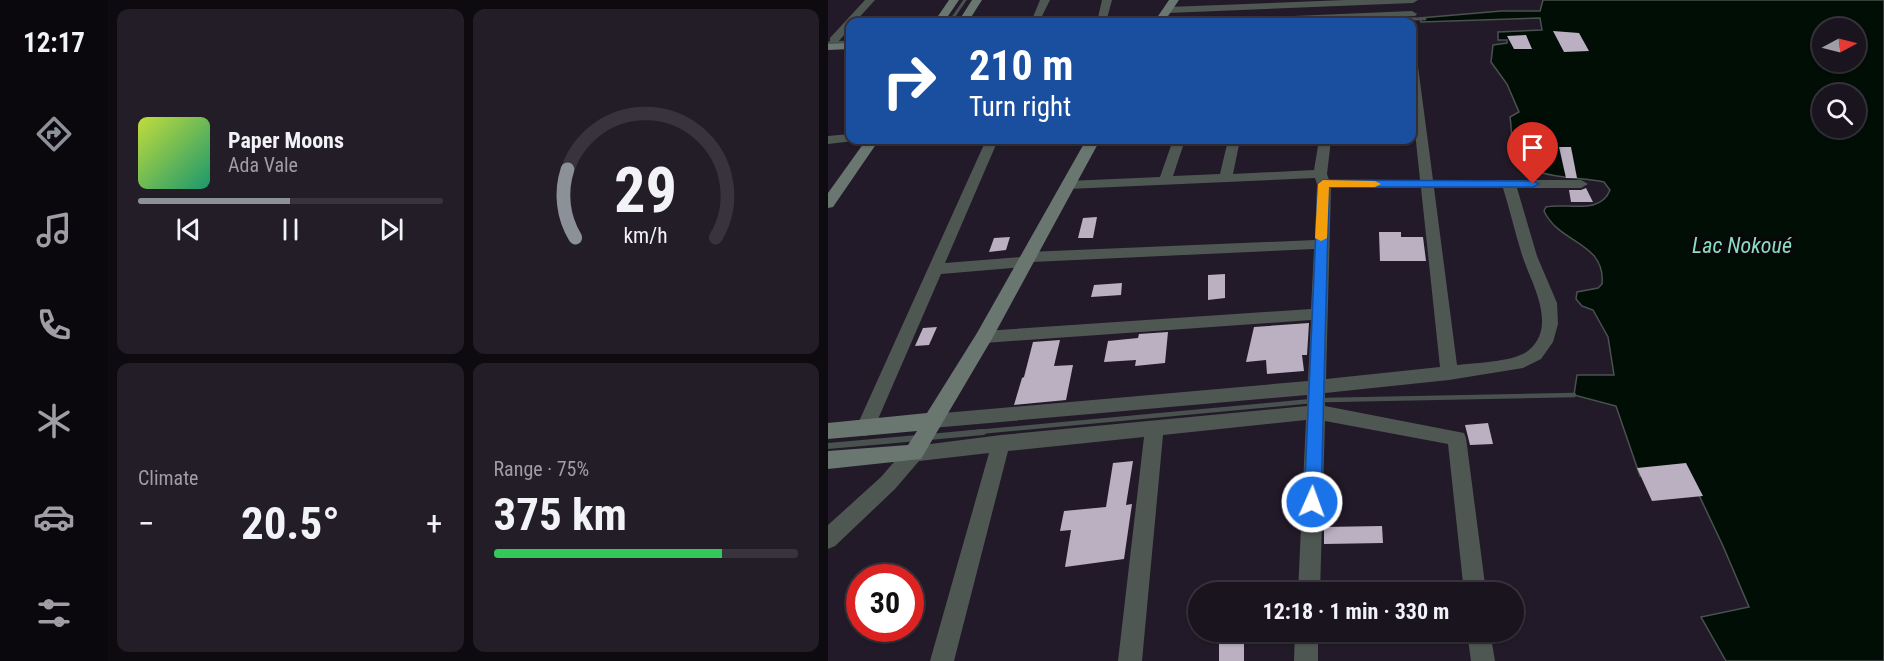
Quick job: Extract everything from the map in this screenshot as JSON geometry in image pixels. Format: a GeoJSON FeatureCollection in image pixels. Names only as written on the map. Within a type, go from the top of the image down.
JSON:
{"type":"FeatureCollection","features":[{"type":"Feature","properties":{"kind":"street"},"geometry":{"type":"LineString","coordinates":[[853,18],[870,0]]}},
{"type":"Feature","properties":{"kind":"street"},"geometry":{"type":"LineString","coordinates":[[942,18],[954,0]]}},
{"type":"Feature","properties":{"kind":"street"},"geometry":{"type":"LineString","coordinates":[[966,18],[977,0]]}},
{"type":"Feature","properties":{"kind":"street"},"geometry":{"type":"LineString","coordinates":[[1037,18],[1046,0]]}},
{"type":"Feature","properties":{"kind":"street"},"geometry":{"type":"LineString","coordinates":[[1102,18],[1107,0]]}},
{"type":"Feature","properties":{"kind":"street"},"geometry":{"type":"LineString","coordinates":[[1162,18],[1174,0]]}},
{"type":"Feature","properties":{"kind":"street"},"geometry":{"type":"LineString","coordinates":[[1168,10],[1413,0]]}},
{"type":"Feature","properties":{"kind":"street"},"geometry":{"type":"LineString","coordinates":[[830,42],[846,25]]}},
{"type":"Feature","properties":{"kind":"street"},"geometry":{"type":"LineString","coordinates":[[830,42],[846,40]]}},
{"type":"Feature","properties":{"kind":"street"},"geometry":{"type":"LineString","coordinates":[[830,42],[846,45]]}},
{"type":"Feature","properties":{"kind":"street"},"geometry":{"type":"LineString","coordinates":[[1416,97],[1449,374]]}},
{"type":"Feature","properties":{"kind":"street"},"geometry":{"type":"LineString","coordinates":[[828,140],[846,138]]}},
{"type":"Feature","properties":{"kind":"street"},"geometry":{"type":"LineString","coordinates":[[830,198],[869,144]]}},
{"type":"Feature","properties":{"kind":"street"},"geometry":{"type":"LineString","coordinates":[[865,428],[990,144]]}},
{"type":"Feature","properties":{"kind":"street"},"geometry":{"type":"LineString","coordinates":[[828,539],[888,483],[914,453],[984,337],[1091,144]]}},
{"type":"Feature","properties":{"kind":"street"},"geometry":{"type":"LineString","coordinates":[[1165,181],[1178,144]]}},
{"type":"Feature","properties":{"kind":"street"},"geometry":{"type":"LineString","coordinates":[[1226,178],[1233,144]]}},
{"type":"Feature","properties":{"kind":"street"},"geometry":{"type":"LineString","coordinates":[[1308,582],[1325,144]]}},
{"type":"Feature","properties":{"kind":"street"},"geometry":{"type":"LineString","coordinates":[[1068,185],[1226,178],[1322,179],[1425,184],[1581,184]]}},
{"type":"Feature","properties":{"kind":"street"},"geometry":{"type":"LineString","coordinates":[[828,431],[1449,374],[1522,362],[1535,355],[1545,342],[1550,324],[1549,303],[1530,256],[1509,184]]}},
{"type":"Feature","properties":{"kind":"street"},"geometry":{"type":"LineString","coordinates":[[936,269],[1027,259],[1320,244]]}},
{"type":"Feature","properties":{"kind":"street"},"geometry":{"type":"LineString","coordinates":[[984,337],[1317,314]]}},
{"type":"Feature","properties":{"kind":"street"},"geometry":{"type":"LineString","coordinates":[[828,460],[1316,412],[1457,438],[1474,582]]}},
{"type":"Feature","properties":{"kind":"street"},"geometry":{"type":"LineString","coordinates":[[1130,661],[1154,428]]}},
{"type":"Feature","properties":{"kind":"street"},"geometry":{"type":"LineString","coordinates":[[942,661],[1001,443]]}},
{"type":"Feature","properties":{"kind":"street"},"geometry":{"type":"LineString","coordinates":[[1306,661],[1307,642]]}},
{"type":"Feature","properties":{"kind":"street"},"geometry":{"type":"LineString","coordinates":[[1480,642],[1483,661]]}},
{"type":"Feature","properties":{"kind":"water","name":"Lac Nokoué"},"geometry":{"type":"Polygon","coordinates":[[[1543,0],[1884,0],[1884,661],[1726,661],[1701,617],[1749,607],[1689,474],[1640,476],[1616,406],[1574,395],[1577,375],[1614,375],[1608,337],[1593,310],[1582,306],[1576,299],[1577,292],[1598,288],[1602,284],[1601,270],[1597,260],[1589,251],[1551,222],[1544,211],[1546,207],[1599,203],[1610,190],[1604,182],[1541,173],[1522,160],[1515,149],[1510,117],[1519,112],[1507,84],[1491,62],[1493,45],[1507,43],[1507,40],[1498,40],[1498,32],[1542,30],[1540,18],[1421,22],[1420,18],[1501,11],[1540,11],[1543,0]]]}},
{"type":"Feature","properties":{"kind":"building"},"geometry":{"type":"Polygon","coordinates":[[[1553,31],[1579,33],[1589,51],[1564,52],[1553,31]]]}},
{"type":"Feature","properties":{"kind":"building"},"geometry":{"type":"Polygon","coordinates":[[[1526,35],[1532,49],[1514,49],[1507,36],[1526,35]]]}},
{"type":"Feature","properties":{"kind":"building"},"geometry":{"type":"Polygon","coordinates":[[[1559,147],[1571,147],[1577,178],[1566,178],[1559,147]]]}},
{"type":"Feature","properties":{"kind":"building"},"geometry":{"type":"Polygon","coordinates":[[[1586,188],[1593,202],[1571,202],[1569,190],[1586,188]]]}},
{"type":"Feature","properties":{"kind":"building"},"geometry":{"type":"Polygon","coordinates":[[[1097,217],[1093,238],[1078,238],[1083,218],[1097,217]]]}},
{"type":"Feature","properties":{"kind":"building"},"geometry":{"type":"Polygon","coordinates":[[[1379,232],[1401,232],[1401,237],[1423,237],[1426,261],[1380,261],[1379,232]]]}},
{"type":"Feature","properties":{"kind":"building"},"geometry":{"type":"Polygon","coordinates":[[[1010,237],[1006,250],[989,252],[994,238],[1010,237]]]}},
{"type":"Feature","properties":{"kind":"building"},"geometry":{"type":"Polygon","coordinates":[[[1225,274],[1225,298],[1208,300],[1208,275],[1225,274]]]}},
{"type":"Feature","properties":{"kind":"building"},"geometry":{"type":"Polygon","coordinates":[[[1122,283],[1121,295],[1091,297],[1094,285],[1122,283]]]}},
{"type":"Feature","properties":{"kind":"building"},"geometry":{"type":"Polygon","coordinates":[[[1309,323],[1307,355],[1302,355],[1304,371],[1267,374],[1266,360],[1246,362],[1254,327],[1309,323]]]}},
{"type":"Feature","properties":{"kind":"building"},"geometry":{"type":"Polygon","coordinates":[[[937,327],[929,345],[915,346],[923,328],[937,327]]]}},
{"type":"Feature","properties":{"kind":"building"},"geometry":{"type":"Polygon","coordinates":[[[1168,332],[1165,363],[1135,366],[1136,360],[1104,362],[1108,341],[1138,338],[1139,334],[1168,332]]]}},
{"type":"Feature","properties":{"kind":"building"},"geometry":{"type":"Polygon","coordinates":[[[1060,340],[1054,366],[1073,365],[1066,400],[1014,405],[1033,342],[1060,340]]]}},
{"type":"Feature","properties":{"kind":"building"},"geometry":{"type":"Polygon","coordinates":[[[1488,423],[1493,444],[1470,445],[1465,425],[1488,423]]]}},
{"type":"Feature","properties":{"kind":"building"},"geometry":{"type":"Polygon","coordinates":[[[1133,461],[1126,505],[1132,504],[1124,559],[1065,567],[1071,530],[1060,531],[1064,511],[1106,507],[1113,463],[1133,461]]]}},
{"type":"Feature","properties":{"kind":"building"},"geometry":{"type":"Polygon","coordinates":[[[1686,463],[1703,496],[1652,501],[1637,468],[1686,463]]]}},
{"type":"Feature","properties":{"kind":"building"},"geometry":{"type":"Polygon","coordinates":[[[1382,526],[1383,543],[1324,544],[1324,527],[1382,526]]]}},
{"type":"Feature","properties":{"kind":"building"},"geometry":{"type":"Polygon","coordinates":[[[1219,642],[1244,642],[1244,661],[1219,661],[1219,642]]]}},
{"type":"Feature","properties":{"kind":"waterway"},"geometry":{"type":"LineString","coordinates":[[953,18],[965,0]]}},
{"type":"Feature","properties":{"kind":"waterway"},"geometry":{"type":"LineString","coordinates":[[1416,19],[1425,19]]}},
{"type":"Feature","properties":{"kind":"waterway"},"geometry":{"type":"LineString","coordinates":[[828,43],[846,42]]}},
{"type":"Feature","properties":{"kind":"waterway"},"geometry":{"type":"LineString","coordinates":[[1326,400],[1574,395]]}},
{"type":"Feature","properties":{"kind":"waterway"},"geometry":{"type":"LineString","coordinates":[[967,433],[1312,401]]}},
{"type":"Feature","properties":{"kind":"waterway"},"geometry":{"type":"LineString","coordinates":[[929,437],[983,432]]}},
{"type":"Feature","properties":{"kind":"waterway"},"geometry":{"type":"LineString","coordinates":[[828,446],[918,438]]}},
{"type":"Feature","properties":{"kind":"slow traffic"},"geometry":{"type":"LineString","coordinates":[[1321,238],[1323,184],[1375,184]]}},
{"type":"Feature","properties":{"kind":"route"},"geometry":{"type":"LineString","coordinates":[[1312,502],[1323,184],[1533,184]]}}]}
